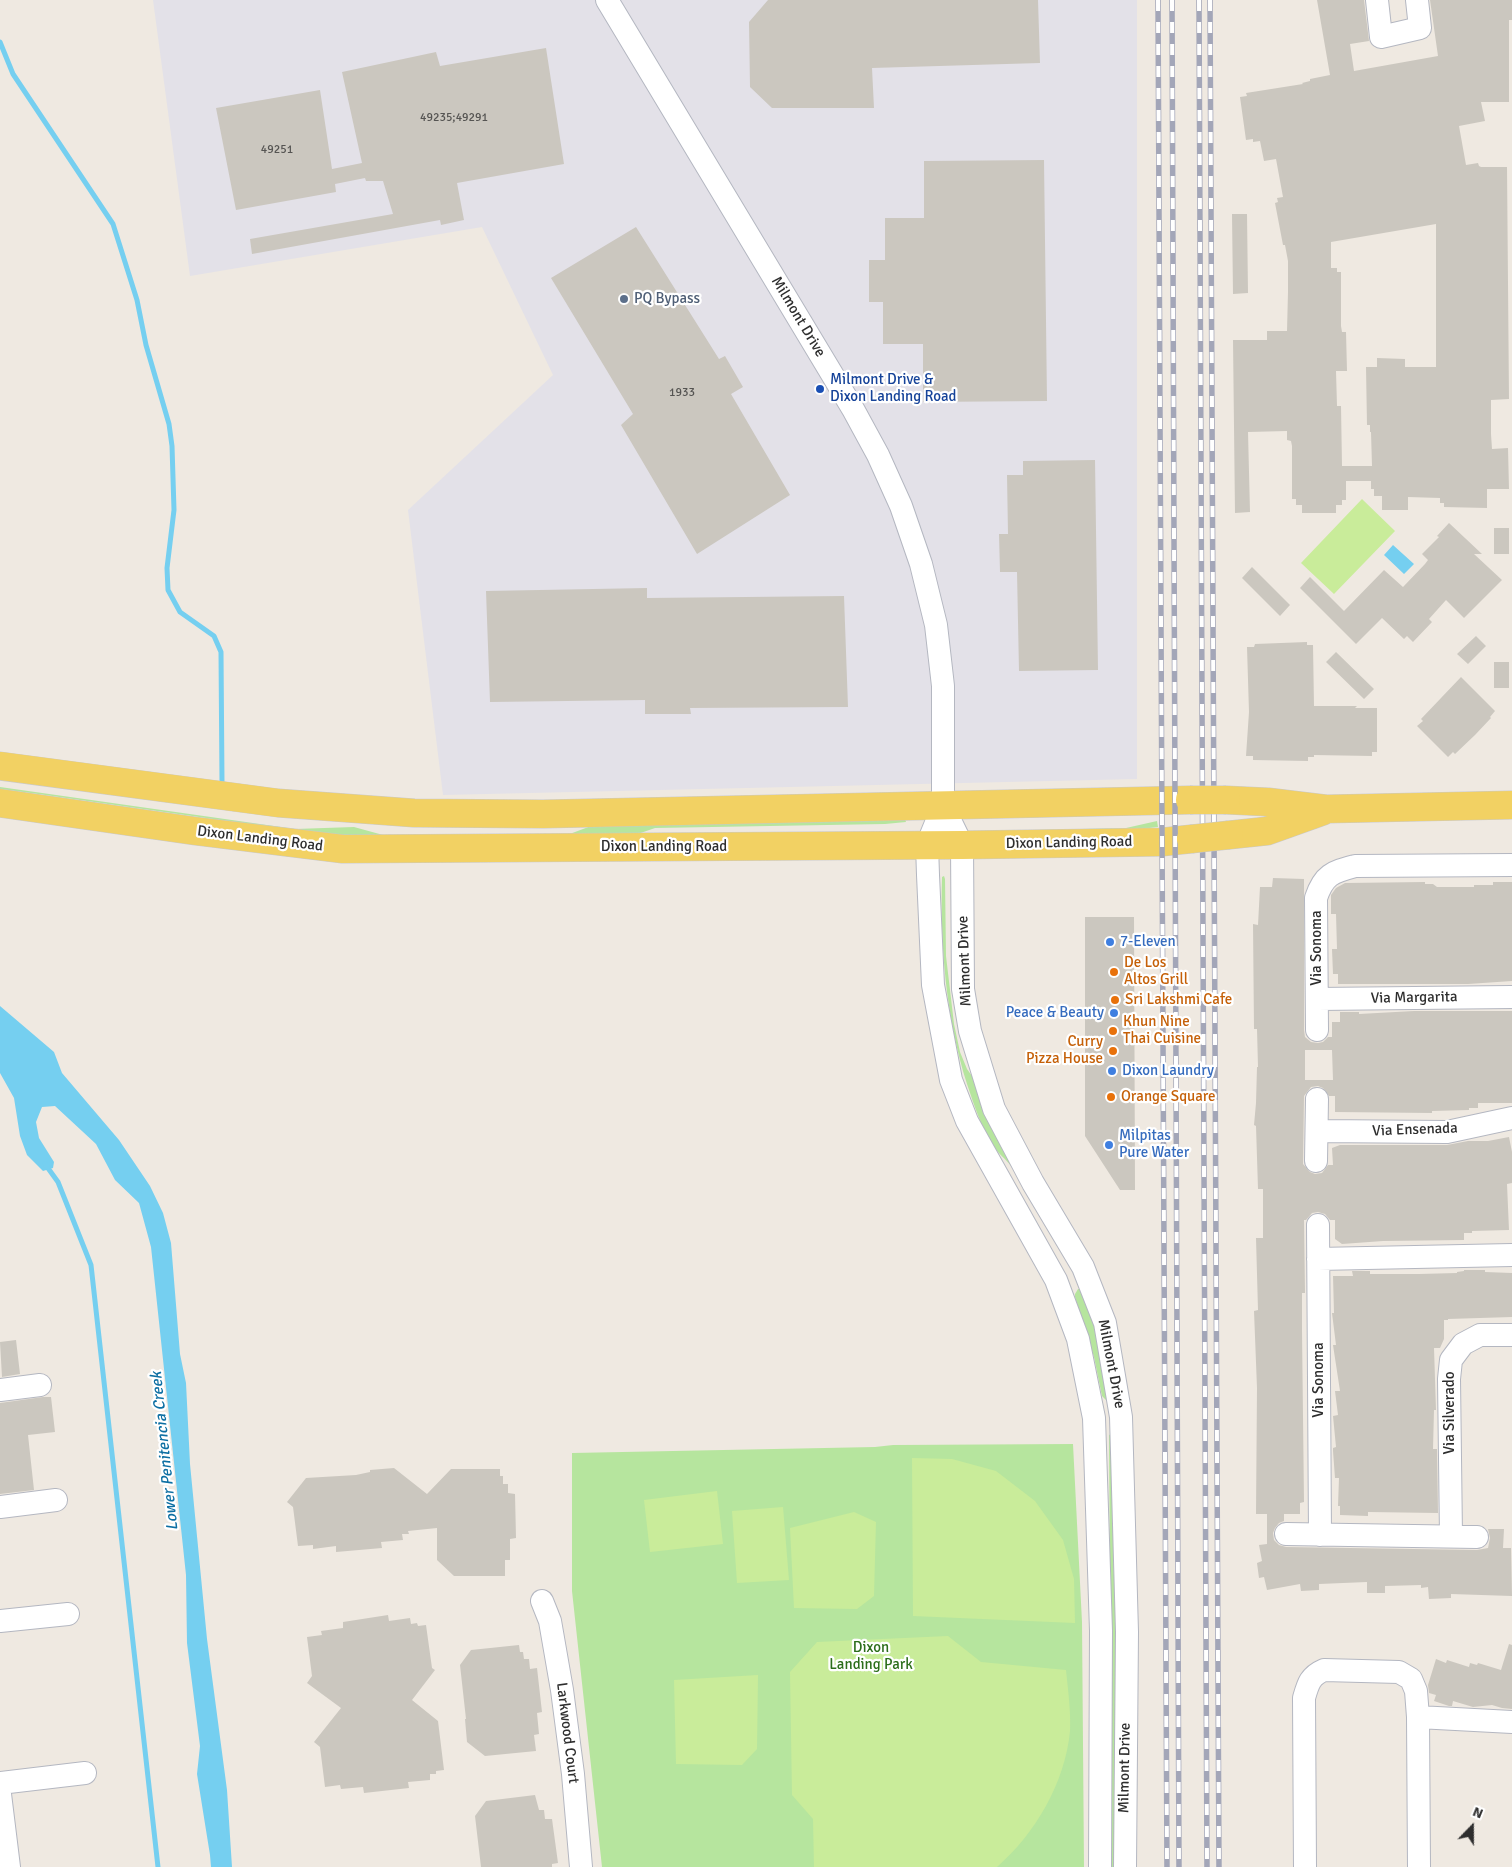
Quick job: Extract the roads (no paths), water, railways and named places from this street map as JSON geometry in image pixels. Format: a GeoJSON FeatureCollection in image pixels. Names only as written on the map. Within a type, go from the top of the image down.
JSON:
{"type":"FeatureCollection","features":[{"type":"Feature","properties":{"kind":"main road","name":"Dixon Landing Road"},"geometry":{"type":"LineString","coordinates":[[0,766],[278,803],[414,813],[543,814],[1190,800],[1268,802],[1326,809],[1512,805]]}},
{"type":"Feature","properties":{"kind":"main road","name":"Dixon Landing Road"},"geometry":{"type":"LineString","coordinates":[[0,803],[213,834],[343,849],[1162,842],[1268,831],[1326,809]]}},
{"type":"Feature","properties":{"kind":"street","name":"Milmont Drive"},"geometry":{"type":"LineString","coordinates":[[607,0],[853,409],[878,455],[901,506],[921,564],[936,625],[943,686],[943,806],[927,845],[933,985],[951,1080],[967,1121],[1056,1280],[1078,1340],[1094,1418],[1101,1630],[1100,1867]]}},
{"type":"Feature","properties":{"kind":"street"},"geometry":{"type":"LineString","coordinates":[[1377,0],[1381,37],[1420,28],[1417,0]]}},
{"type":"Feature","properties":{"kind":"street","name":"Milmont Drive"},"geometry":{"type":"LineString","coordinates":[[943,806],[962,845],[963,989],[970,1031],[994,1109],[1033,1183],[1082,1267],[1105,1323],[1121,1418],[1127,1632],[1124,1867]]}},
{"type":"Feature","properties":{"kind":"street","name":"Via Sonoma"},"geometry":{"type":"LineString","coordinates":[[1317,1030],[1316,898],[1320,884],[1332,872],[1355,866],[1512,865]]}},
{"type":"Feature","properties":{"kind":"street","name":"Via Margarita"},"geometry":{"type":"LineString","coordinates":[[1317,999],[1512,997]]}},
{"type":"Feature","properties":{"kind":"street"},"geometry":{"type":"LineString","coordinates":[[1316,1161],[1317,1099]]}},
{"type":"Feature","properties":{"kind":"street","name":"Via Ensenada"},"geometry":{"type":"LineString","coordinates":[[1317,1131],[1447,1132],[1512,1118]]}},
{"type":"Feature","properties":{"kind":"street","name":"Via Sonoma"},"geometry":{"type":"LineString","coordinates":[[1318,1224],[1320,1535]]}},
{"type":"Feature","properties":{"kind":"street"},"geometry":{"type":"LineString","coordinates":[[1318,1259],[1512,1255]]}},
{"type":"Feature","properties":{"kind":"street","name":"Via Silverado"},"geometry":{"type":"LineString","coordinates":[[1451,1536],[1449,1380],[1451,1360],[1464,1344],[1480,1335],[1512,1335]]}},
{"type":"Feature","properties":{"kind":"street"},"geometry":{"type":"LineString","coordinates":[[0,1390],[40,1385]]}},
{"type":"Feature","properties":{"kind":"street"},"geometry":{"type":"LineString","coordinates":[[0,1507],[56,1500]]}},
{"type":"Feature","properties":{"kind":"street"},"geometry":{"type":"LineString","coordinates":[[1286,1534],[1477,1537]]}},
{"type":"Feature","properties":{"kind":"street","name":"Larkwood Court"},"geometry":{"type":"LineString","coordinates":[[542,1601],[550,1621],[562,1690],[573,1774],[581,1867]]}},
{"type":"Feature","properties":{"kind":"street"},"geometry":{"type":"LineString","coordinates":[[0,1621],[68,1614]]}},
{"type":"Feature","properties":{"kind":"street"},"geometry":{"type":"LineString","coordinates":[[1305,1867],[1304,1698],[1307,1686],[1314,1674],[1324,1670],[1399,1672],[1411,1679],[1416,1691],[1418,1717],[1419,1867]]}},
{"type":"Feature","properties":{"kind":"street"},"geometry":{"type":"LineString","coordinates":[[1418,1717],[1512,1722]]}},
{"type":"Feature","properties":{"kind":"street"},"geometry":{"type":"LineString","coordinates":[[0,1783],[85,1773]]}},
{"type":"Feature","properties":{"kind":"street"},"geometry":{"type":"LineString","coordinates":[[0,1794],[9,1867]]}},
{"type":"Feature","properties":{"kind":"water"},"geometry":{"type":"Polygon","coordinates":[[[1393,545],[1414,564],[1404,574],[1384,555],[1393,545]]]}},
{"type":"Feature","properties":{"kind":"water"},"geometry":{"type":"Polygon","coordinates":[[[0,1006],[54,1052],[62,1073],[119,1140],[150,1186],[163,1213],[171,1243],[180,1354],[186,1383],[190,1464],[207,1639],[227,1790],[232,1867],[211,1867],[197,1774],[200,1746],[187,1643],[186,1575],[151,1247],[139,1203],[115,1180],[96,1144],[55,1106],[42,1107],[36,1122],[39,1138],[54,1162],[53,1168],[43,1171],[27,1155],[20,1136],[14,1098],[0,1073],[0,1006]]]}},
{"type":"Feature","properties":{"kind":"waterway"},"geometry":{"type":"LineString","coordinates":[[0,42],[13,74],[113,224],[137,300],[146,345],[169,424],[172,446],[174,510],[167,568],[168,590],[180,612],[214,636],[221,652],[222,783]]}},
{"type":"Feature","properties":{"kind":"waterway","name":"Lower Penitencia Creek"},"geometry":{"type":"LineString","coordinates":[[45,1164],[58,1182],[91,1265],[158,1867]]}},
{"type":"Feature","properties":{"kind":"railway"},"geometry":{"type":"LineString","coordinates":[[1158,0],[1167,1867]]}},
{"type":"Feature","properties":{"kind":"railway"},"geometry":{"type":"LineString","coordinates":[[1172,0],[1179,1867]]}},
{"type":"Feature","properties":{"kind":"railway"},"geometry":{"type":"LineString","coordinates":[[1199,0],[1207,1867]]}},
{"type":"Feature","properties":{"kind":"railway"},"geometry":{"type":"LineString","coordinates":[[1210,0],[1219,1867]]}},
{"type":"Feature","properties":{"kind":"place","name":"PQ Bypass"},"geometry":{"type":"Point","coordinates":[624,299]}},
{"type":"Feature","properties":{"kind":"place","name":"Milmont Drive & Dixon Landing Road"},"geometry":{"type":"Point","coordinates":[820,389]}},
{"type":"Feature","properties":{"kind":"place","name":"7-Eleven"},"geometry":{"type":"Point","coordinates":[1110,942]}},
{"type":"Feature","properties":{"kind":"place","name":"De Los Altos Grill"},"geometry":{"type":"Point","coordinates":[1114,972]}},
{"type":"Feature","properties":{"kind":"place","name":"Sri Lakshmi Cafe"},"geometry":{"type":"Point","coordinates":[1115,1000]}},
{"type":"Feature","properties":{"kind":"place","name":"Peace & Beauty"},"geometry":{"type":"Point","coordinates":[1114,1013]}},
{"type":"Feature","properties":{"kind":"place","name":"Khun Nine Thai Cuisine"},"geometry":{"type":"Point","coordinates":[1113,1031]}},
{"type":"Feature","properties":{"kind":"place","name":"Curry Pizza House"},"geometry":{"type":"Point","coordinates":[1113,1051]}},
{"type":"Feature","properties":{"kind":"place","name":"Dixon Laundry"},"geometry":{"type":"Point","coordinates":[1112,1071]}},
{"type":"Feature","properties":{"kind":"place","name":"Orange Square"},"geometry":{"type":"Point","coordinates":[1111,1097]}},
{"type":"Feature","properties":{"kind":"place","name":"Milpitas Pure Water"},"geometry":{"type":"Point","coordinates":[1109,1145]}},
{"type":"Feature","properties":{"kind":"park label","name":"Dixon Landing Park"},"geometry":{"type":"Point","coordinates":[871,1656]}}]}
